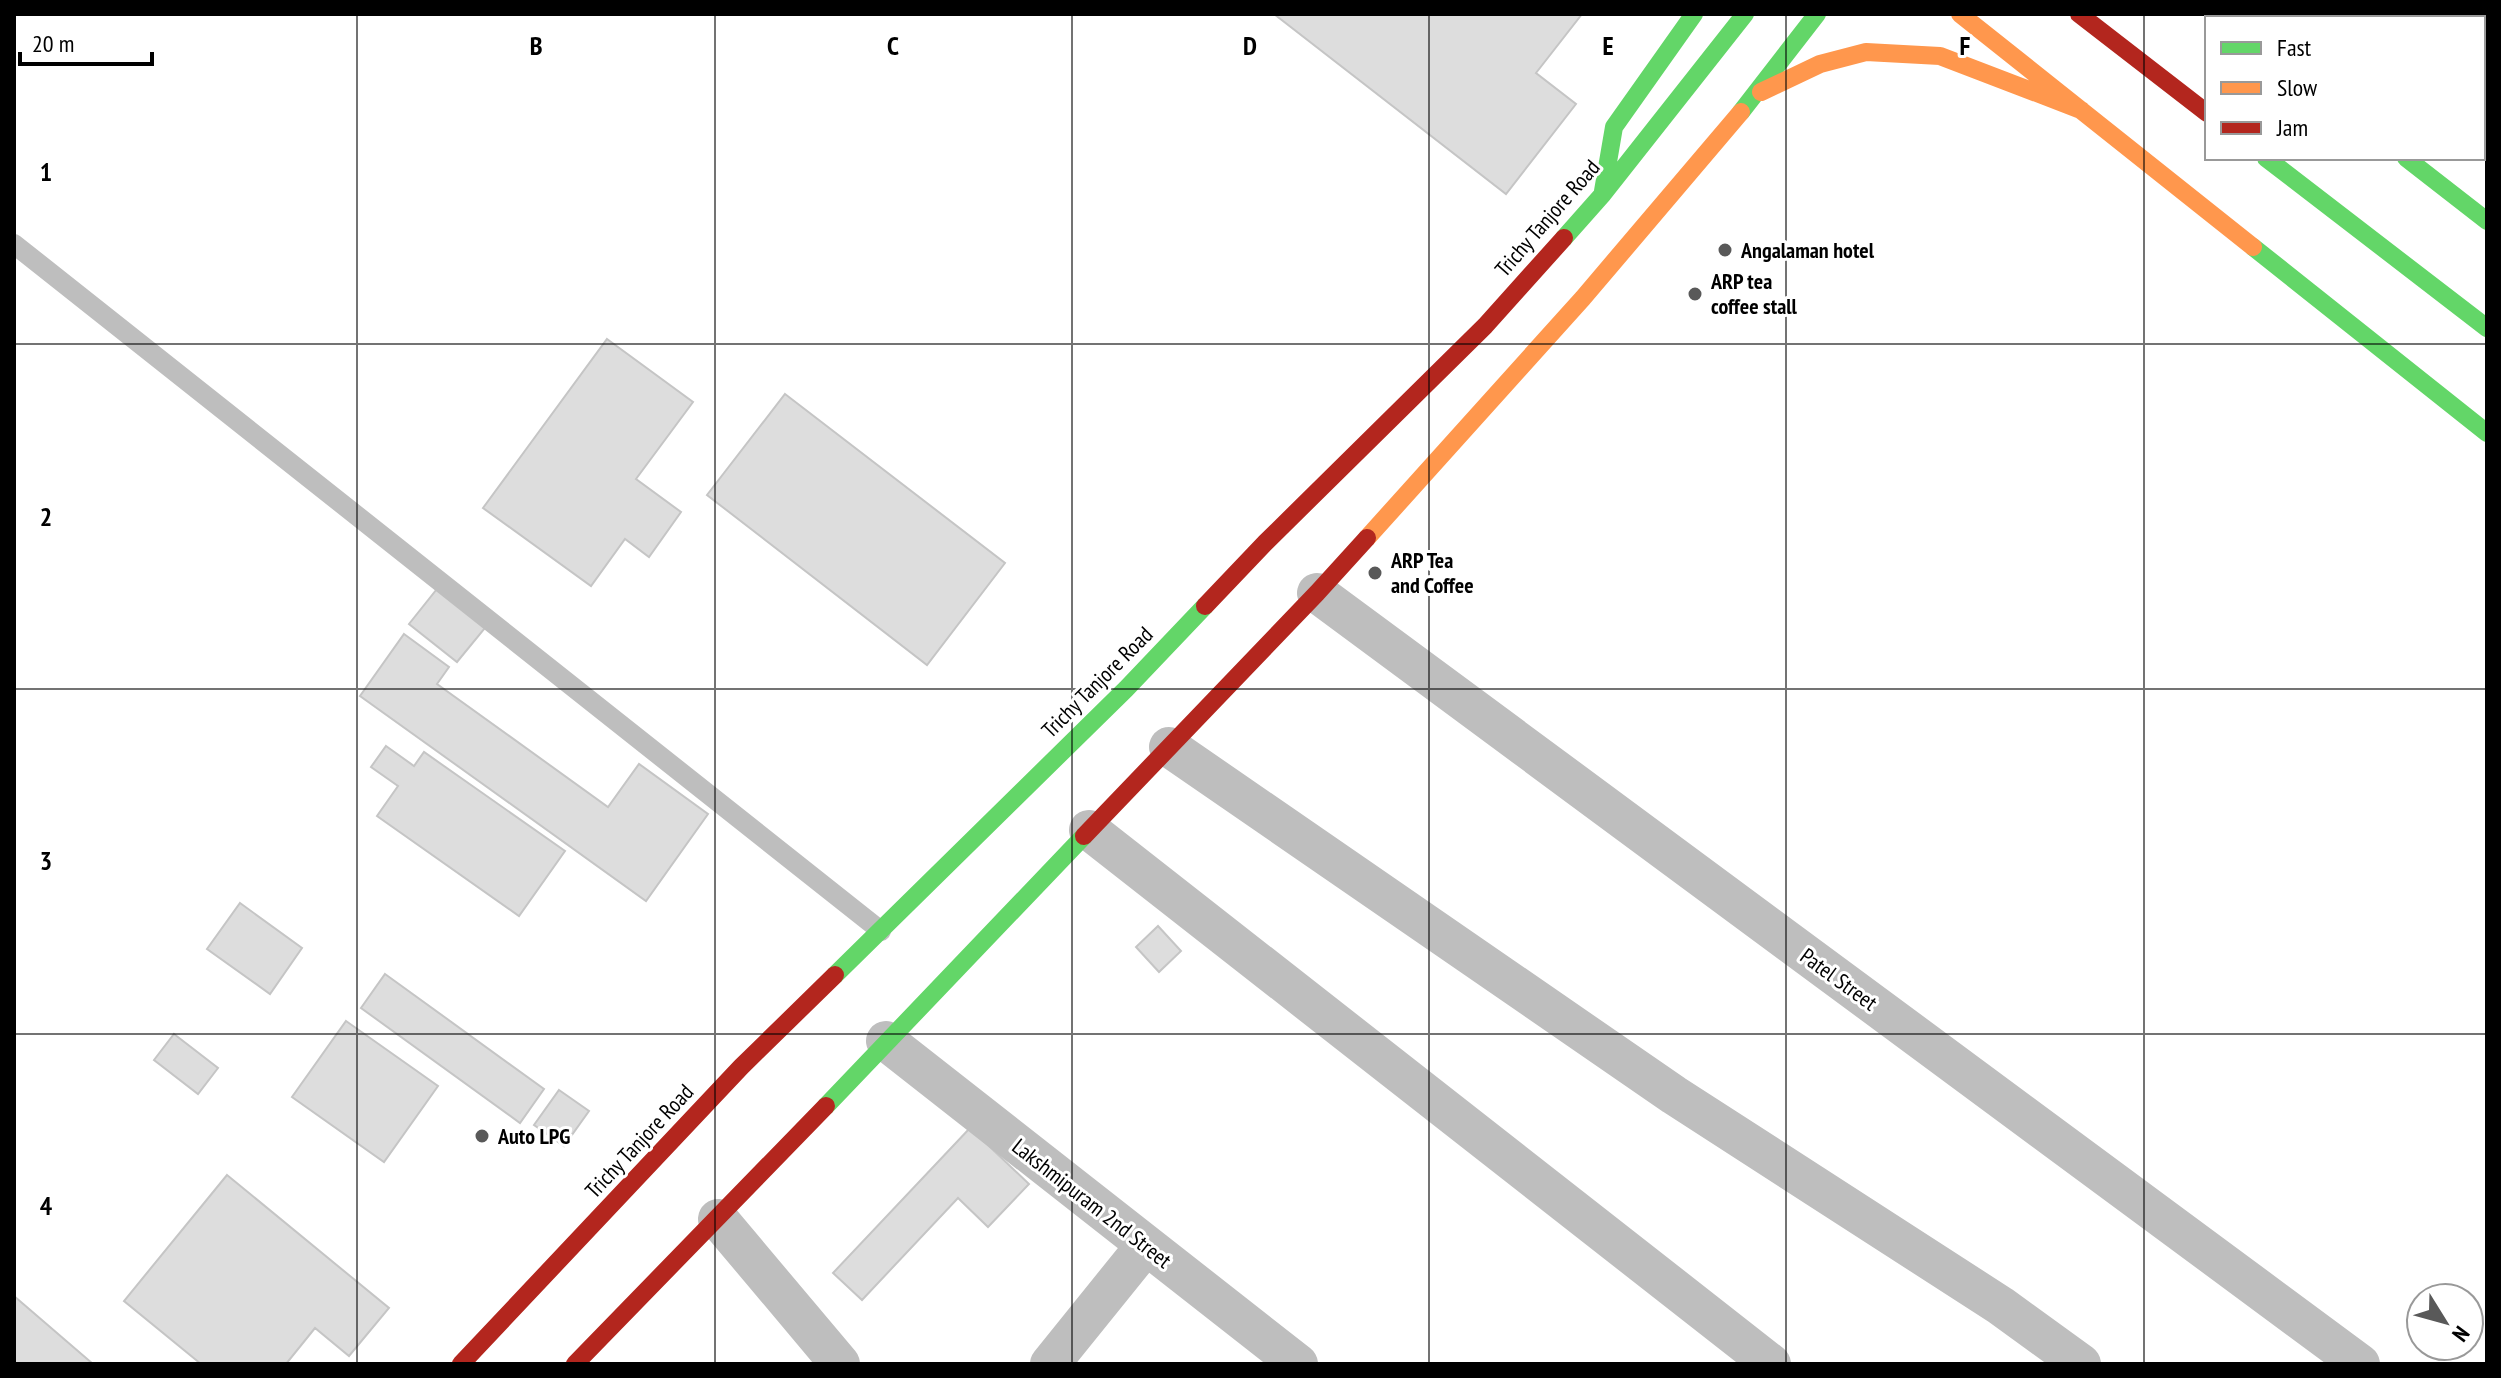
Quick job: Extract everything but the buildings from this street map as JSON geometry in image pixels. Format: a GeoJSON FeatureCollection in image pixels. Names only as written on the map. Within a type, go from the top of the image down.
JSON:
{"type":"FeatureCollection","features":[{"type":"Feature","properties":{"kind":"main road"},"geometry":{"type":"LineString","coordinates":[[1603,194],[1614,127],[1694,14]]}},
{"type":"Feature","properties":{"kind":"main road","name":"Trichy Tanjore Road"},"geometry":{"type":"LineString","coordinates":[[461,1364],[741,1067],[1126,689],[1265,543],[1485,326],[1603,194],[1745,14]]}},
{"type":"Feature","properties":{"kind":"main road"},"geometry":{"type":"LineString","coordinates":[[575,1364],[718,1219],[1317,593],[1583,298],[1757,93],[1817,14]]}},
{"type":"Feature","properties":{"kind":"main road"},"geometry":{"type":"LineString","coordinates":[[1960,14],[2487,433]]}},
{"type":"Feature","properties":{"kind":"main road"},"geometry":{"type":"LineString","coordinates":[[2079,14],[2205,111]]}},
{"type":"Feature","properties":{"kind":"main road"},"geometry":{"type":"LineString","coordinates":[[1757,93],[1820,64],[1866,52],[1925,55],[1940,56],[2081,110]]}},
{"type":"Feature","properties":{"kind":"main road"},"geometry":{"type":"LineString","coordinates":[[2269,160],[2487,328]]}},
{"type":"Feature","properties":{"kind":"main road"},"geometry":{"type":"LineString","coordinates":[[2409,160],[2487,221]]}},
{"type":"Feature","properties":{"kind":"street","name":"Patel Street"},"geometry":{"type":"LineString","coordinates":[[1317,593],[2360,1364]]}},
{"type":"Feature","properties":{"kind":"street"},"geometry":{"type":"LineString","coordinates":[[1169,747],[1674,1095],[2001,1306],[2081,1364]]}},
{"type":"Feature","properties":{"kind":"street"},"geometry":{"type":"LineString","coordinates":[[1089,830],[1771,1364]]}},
{"type":"Feature","properties":{"kind":"street","name":"Lakshmipuram 2nd Street"},"geometry":{"type":"LineString","coordinates":[[886,1041],[1298,1364]]}},
{"type":"Feature","properties":{"kind":"street"},"geometry":{"type":"LineString","coordinates":[[718,1219],[840,1364]]}},
{"type":"Feature","properties":{"kind":"street"},"geometry":{"type":"LineString","coordinates":[[1050,1364],[1146,1245]]}},
{"type":"Feature","properties":{"kind":"lane"},"geometry":{"type":"LineString","coordinates":[[14,244],[881,931]]}},
{"type":"Feature","properties":{"kind":"traffic: fast"},"geometry":{"type":"LineString","coordinates":[[1603,191],[1614,127],[1694,14]]}},
{"type":"Feature","properties":{"kind":"traffic: fast"},"geometry":{"type":"LineString","coordinates":[[1564,238],[1603,194],[1745,14]]}},
{"type":"Feature","properties":{"kind":"traffic: fast"},"geometry":{"type":"LineString","coordinates":[[1741,112],[1817,14]]}},
{"type":"Feature","properties":{"kind":"traffic: fast"},"geometry":{"type":"LineString","coordinates":[[2269,160],[2487,328]]}},
{"type":"Feature","properties":{"kind":"traffic: fast"},"geometry":{"type":"LineString","coordinates":[[2409,160],[2487,221]]}},
{"type":"Feature","properties":{"kind":"traffic: fast"},"geometry":{"type":"LineString","coordinates":[[2253,247],[2487,433]]}},
{"type":"Feature","properties":{"kind":"traffic: fast"},"geometry":{"type":"LineString","coordinates":[[835,975],[1126,689],[1205,606]]}},
{"type":"Feature","properties":{"kind":"traffic: fast"},"geometry":{"type":"LineString","coordinates":[[826,1106],[1084,836]]}},
{"type":"Feature","properties":{"kind":"traffic: slow"},"geometry":{"type":"LineString","coordinates":[[1960,14],[2253,247]]}},
{"type":"Feature","properties":{"kind":"traffic: slow"},"geometry":{"type":"LineString","coordinates":[[1761,92],[1820,64],[1866,52],[1940,56],[2081,110]]}},
{"type":"Feature","properties":{"kind":"traffic: slow"},"geometry":{"type":"LineString","coordinates":[[1367,538],[1583,298],[1741,112]]}},
{"type":"Feature","properties":{"kind":"traffic: jam"},"geometry":{"type":"LineString","coordinates":[[2079,14],[2205,111]]}},
{"type":"Feature","properties":{"kind":"traffic: jam"},"geometry":{"type":"LineString","coordinates":[[1205,606],[1485,326],[1564,238]]}},
{"type":"Feature","properties":{"kind":"traffic: jam"},"geometry":{"type":"LineString","coordinates":[[1084,836],[1367,538]]}},
{"type":"Feature","properties":{"kind":"traffic: jam"},"geometry":{"type":"LineString","coordinates":[[461,1364],[741,1067],[835,975]]}},
{"type":"Feature","properties":{"kind":"traffic: jam"},"geometry":{"type":"LineString","coordinates":[[575,1364],[826,1106]]}},
{"type":"Feature","properties":{"kind":"place","name":"Angalaman hotel"},"geometry":{"type":"Point","coordinates":[1725,250]}},
{"type":"Feature","properties":{"kind":"place","name":"ARP tea coffee stall"},"geometry":{"type":"Point","coordinates":[1695,294]}},
{"type":"Feature","properties":{"kind":"place","name":"ARP Tea and Coffee"},"geometry":{"type":"Point","coordinates":[1375,573]}},
{"type":"Feature","properties":{"kind":"place","name":"Auto LPG"},"geometry":{"type":"Point","coordinates":[482,1136]}}]}
